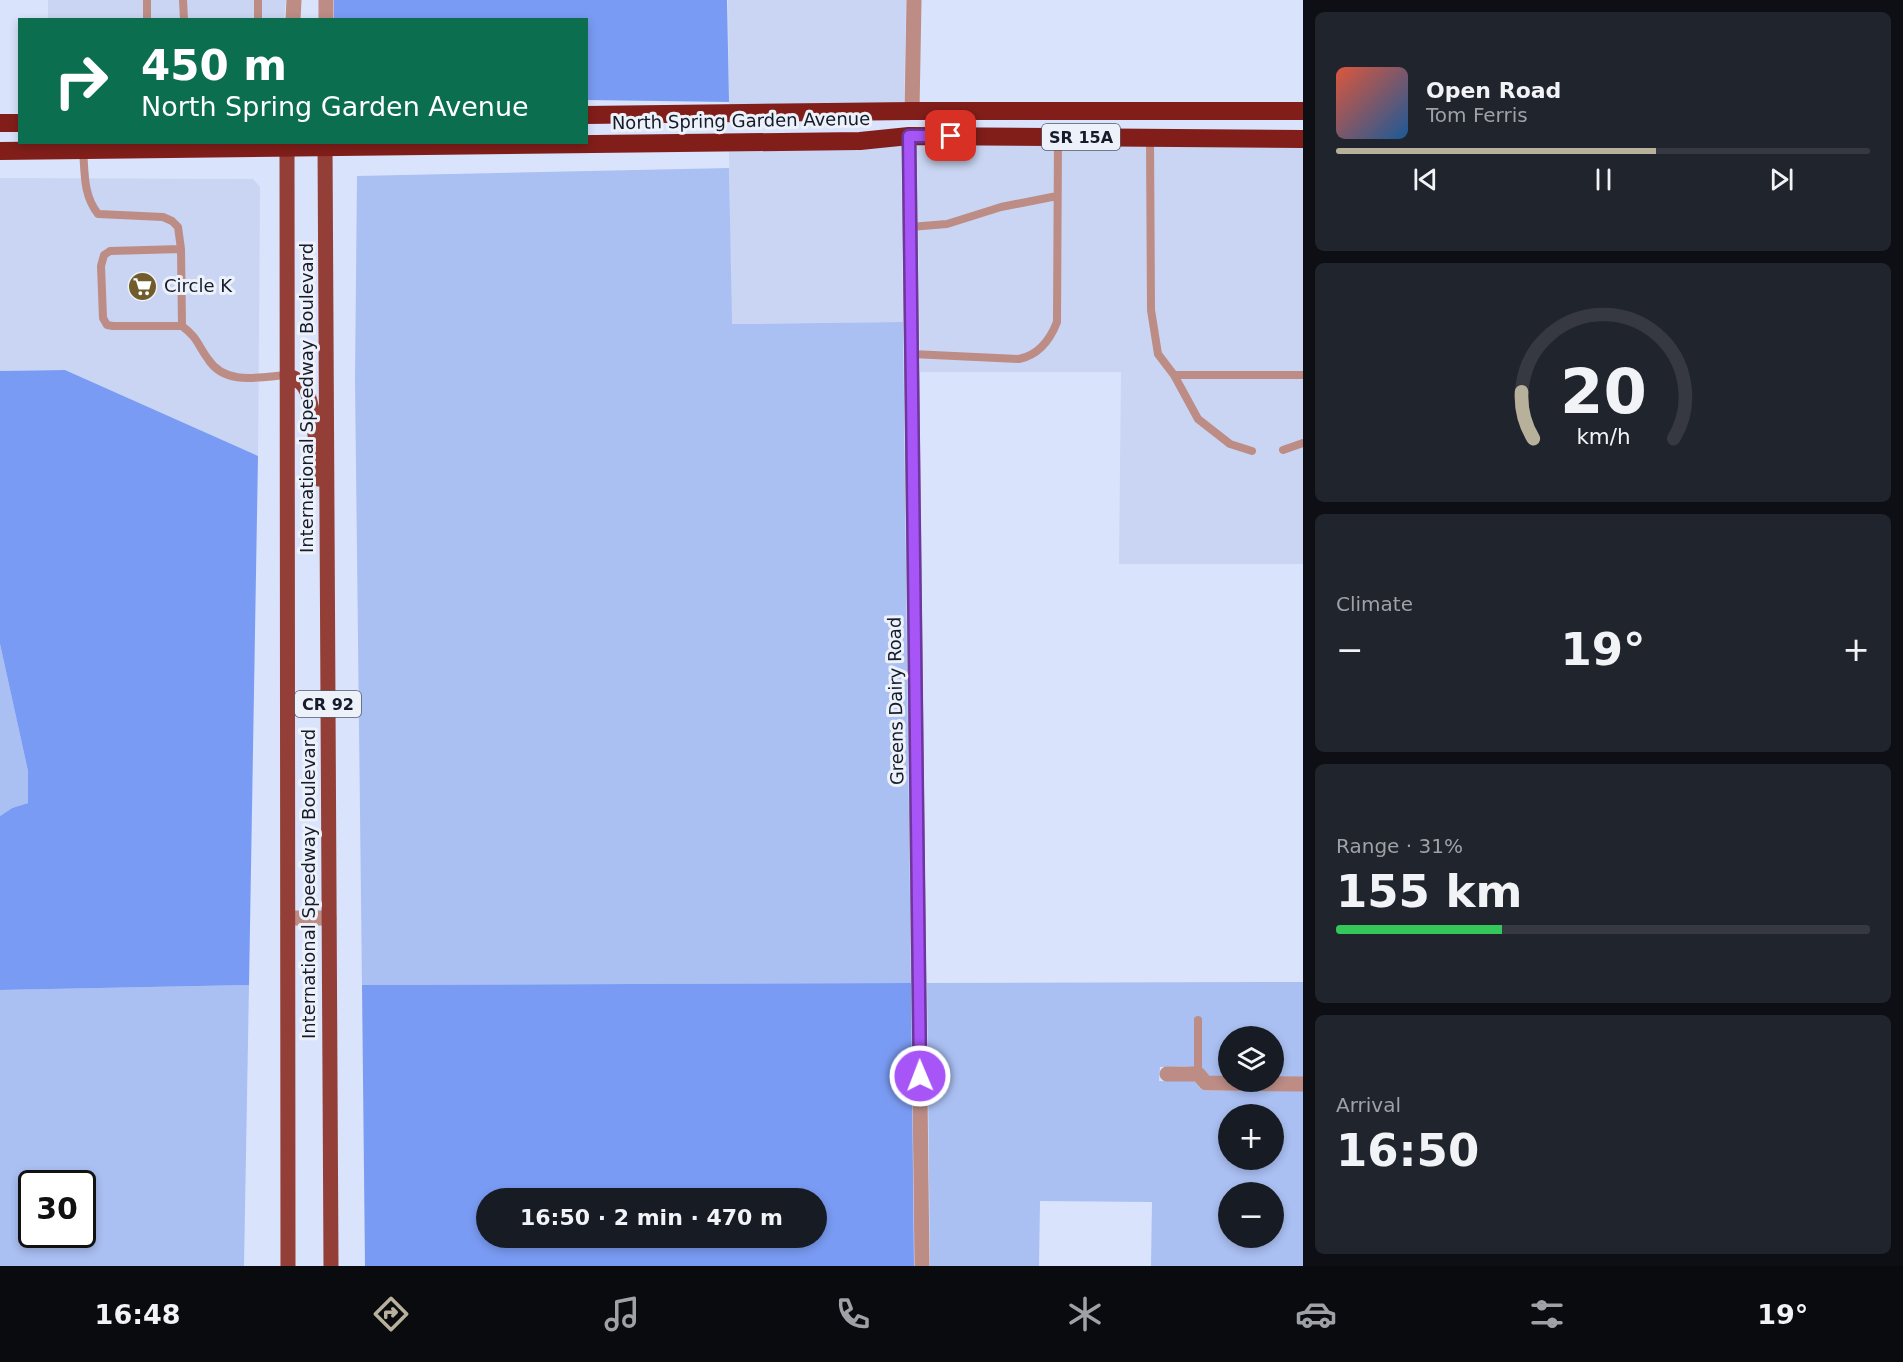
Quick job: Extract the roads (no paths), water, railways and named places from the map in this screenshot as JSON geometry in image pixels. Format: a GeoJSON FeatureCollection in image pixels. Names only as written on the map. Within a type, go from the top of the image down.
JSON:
{"type":"FeatureCollection","features":[{"type":"Feature","properties":{"kind":"highway","name":"North Spring Garden Avenue"},"geometry":{"type":"LineString","coordinates":[[588,115],[912,111],[1303,111]]}},
{"type":"Feature","properties":{"kind":"highway"},"geometry":{"type":"LineString","coordinates":[[860,141],[891,128],[912,111]]}},
{"type":"Feature","properties":{"kind":"highway"},"geometry":{"type":"LineString","coordinates":[[909,136],[922,133],[968,111]]}},
{"type":"Feature","properties":{"kind":"highway"},"geometry":{"type":"LineString","coordinates":[[0,123],[18,123]]}},
{"type":"Feature","properties":{"kind":"highway","name":"North Spring Garden Avenue"},"geometry":{"type":"LineString","coordinates":[[588,143],[860,141],[909,136],[1303,139]]}},
{"type":"Feature","properties":{"kind":"highway","name":"North Spring Garden Avenue"},"geometry":{"type":"LineString","coordinates":[[0,151],[459,144]]}},
{"type":"Feature","properties":{"kind":"main road","name":"International Speedway Boulevard"},"geometry":{"type":"LineString","coordinates":[[287,145],[288,1266]]}},
{"type":"Feature","properties":{"kind":"main road","name":"International Speedway Boulevard"},"geometry":{"type":"LineString","coordinates":[[325,145],[331,1266]]}},
{"type":"Feature","properties":{"kind":"main road"},"geometry":{"type":"LineString","coordinates":[[287,375],[296,379],[304,387],[311,401],[327,587]]}},
{"type":"Feature","properties":{"kind":"street"},"geometry":{"type":"LineString","coordinates":[[293,18],[294,0]]}},
{"type":"Feature","properties":{"kind":"street"},"geometry":{"type":"LineString","coordinates":[[326,0],[326,18]]}},
{"type":"Feature","properties":{"kind":"street"},"geometry":{"type":"LineString","coordinates":[[912,111],[914,0]]}},
{"type":"Feature","properties":{"kind":"street","name":"Greens Dairy Road"},"geometry":{"type":"LineString","coordinates":[[909,136],[922,1266]]}},
{"type":"Feature","properties":{"kind":"street"},"geometry":{"type":"LineString","coordinates":[[288,918],[329,918]]}},
{"type":"Feature","properties":{"kind":"street"},"geometry":{"type":"LineString","coordinates":[[1167,1074],[1198,1074],[1206,1083],[1303,1084]]}},
{"type":"Feature","properties":{"kind":"lane"},"geometry":{"type":"LineString","coordinates":[[147,0],[147,18]]}},
{"type":"Feature","properties":{"kind":"lane"},"geometry":{"type":"LineString","coordinates":[[183,0],[183,18]]}},
{"type":"Feature","properties":{"kind":"lane"},"geometry":{"type":"LineString","coordinates":[[258,0],[258,18]]}},
{"type":"Feature","properties":{"kind":"lane"},"geometry":{"type":"LineString","coordinates":[[912,354],[1019,359],[1029,357],[1052,335],[1057,322],[1058,137]]}},
{"type":"Feature","properties":{"kind":"lane"},"geometry":{"type":"LineString","coordinates":[[1150,138],[1151,310],[1158,354],[1174,375],[1198,419],[1230,444],[1252,451]]}},
{"type":"Feature","properties":{"kind":"lane"},"geometry":{"type":"LineString","coordinates":[[83,150],[85,188],[90,205],[98,214],[162,217],[172,221],[178,227],[181,249],[182,326]]}},
{"type":"Feature","properties":{"kind":"lane"},"geometry":{"type":"LineString","coordinates":[[910,227],[947,224],[1001,207],[1057,196]]}},
{"type":"Feature","properties":{"kind":"lane"},"geometry":{"type":"LineString","coordinates":[[181,249],[121,249],[104,255],[101,266],[103,318],[107,325],[182,326],[194,334],[208,360],[218,372],[237,378],[287,375]]}},
{"type":"Feature","properties":{"kind":"lane"},"geometry":{"type":"LineString","coordinates":[[1174,375],[1303,375]]}},
{"type":"Feature","properties":{"kind":"lane"},"geometry":{"type":"LineString","coordinates":[[1282,450],[1303,443]]}},
{"type":"Feature","properties":{"kind":"lane"},"geometry":{"type":"LineString","coordinates":[[1198,1020],[1198,1074]]}},
{"type":"Feature","properties":{"kind":"place","name":"Circle K"},"geometry":{"type":"Point","coordinates":[143,286]}}]}
